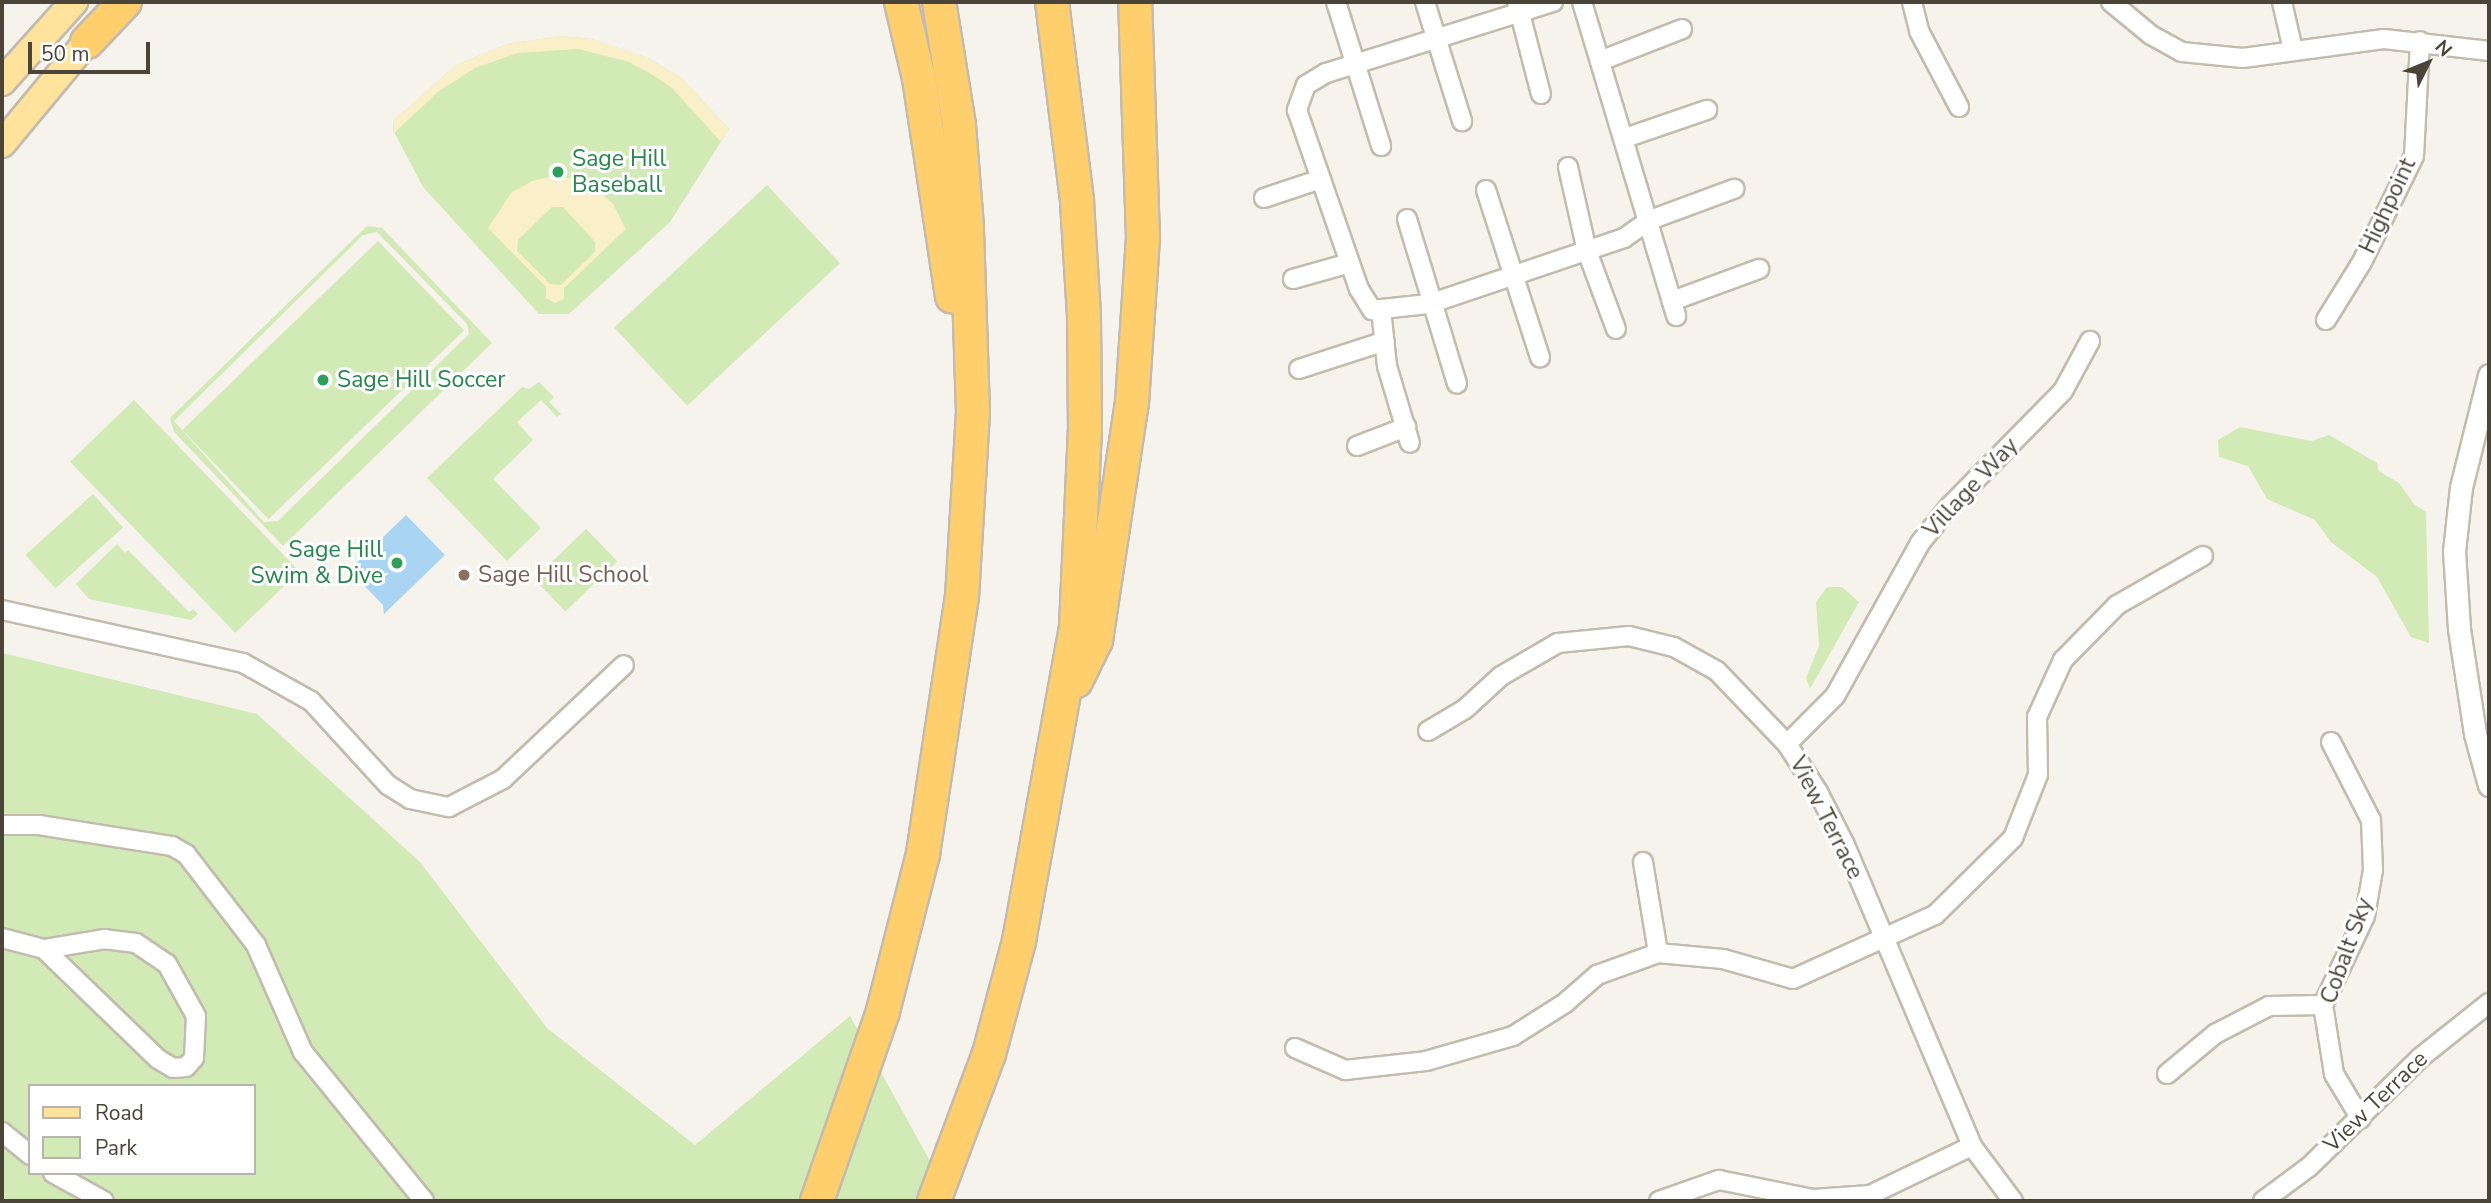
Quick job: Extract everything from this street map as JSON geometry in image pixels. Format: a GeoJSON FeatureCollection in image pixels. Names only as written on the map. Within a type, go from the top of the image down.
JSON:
{"type":"FeatureCollection","features":[{"type":"Feature","properties":{"kind":"highway"},"geometry":{"type":"LineString","coordinates":[[87,42],[125,2]]}},
{"type":"Feature","properties":{"kind":"highway"},"geometry":{"type":"LineString","coordinates":[[901,2],[919,78],[954,305],[972,368]]}},
{"type":"Feature","properties":{"kind":"highway"},"geometry":{"type":"LineString","coordinates":[[817,1201],[883,1011],[937,780],[967,553],[972,368],[959,125],[939,2]]}},
{"type":"Feature","properties":{"kind":"highway"},"geometry":{"type":"LineString","coordinates":[[934,1201],[993,1041],[1018,941],[1076,626],[1085,431],[1077,200],[1052,2]]}},
{"type":"Feature","properties":{"kind":"highway"},"geometry":{"type":"LineString","coordinates":[[1060,714],[1096,640],[1132,403],[1143,238],[1135,2]]}},
{"type":"Feature","properties":{"kind":"main road"},"geometry":{"type":"LineString","coordinates":[[2,82],[74,2]]}},
{"type":"Feature","properties":{"kind":"main road"},"geometry":{"type":"LineString","coordinates":[[2,144],[119,2]]}},
{"type":"Feature","properties":{"kind":"street"},"geometry":{"type":"LineString","coordinates":[[1336,2],[1381,146]]}},
{"type":"Feature","properties":{"kind":"street"},"geometry":{"type":"LineString","coordinates":[[1425,2],[1462,121]]}},
{"type":"Feature","properties":{"kind":"street"},"geometry":{"type":"LineString","coordinates":[[1357,446],[1408,435],[1376,309],[1350,263],[1297,110],[1306,85],[1356,64],[1437,38],[1519,7],[1553,2]]}},
{"type":"Feature","properties":{"kind":"street"},"geometry":{"type":"LineString","coordinates":[[1581,2],[1650,219],[1674,308],[1759,269]]}},
{"type":"Feature","properties":{"kind":"street"},"geometry":{"type":"LineString","coordinates":[[1912,2],[1919,32],[1959,107]]}},
{"type":"Feature","properties":{"kind":"street"},"geometry":{"type":"LineString","coordinates":[[2111,2],[2151,35],[2182,52],[2242,58],[2384,39],[2420,41],[2489,51]]}},
{"type":"Feature","properties":{"kind":"street"},"geometry":{"type":"LineString","coordinates":[[2282,2],[2293,50]]}},
{"type":"Feature","properties":{"kind":"street"},"geometry":{"type":"LineString","coordinates":[[1519,7],[1541,94]]}},
{"type":"Feature","properties":{"kind":"street"},"geometry":{"type":"LineString","coordinates":[[1600,61],[1682,29]]}},
{"type":"Feature","properties":{"kind":"street","name":"Highpoint"},"geometry":{"type":"LineString","coordinates":[[2326,320],[2362,262],[2414,156],[2420,41]]}},
{"type":"Feature","properties":{"kind":"street"},"geometry":{"type":"LineString","coordinates":[[1625,138],[1707,110]]}},
{"type":"Feature","properties":{"kind":"street"},"geometry":{"type":"LineString","coordinates":[[1568,167],[1587,251],[1616,330]]}},
{"type":"Feature","properties":{"kind":"street"},"geometry":{"type":"LineString","coordinates":[[1264,198],[1321,179]]}},
{"type":"Feature","properties":{"kind":"street"},"geometry":{"type":"LineString","coordinates":[[1376,309],[1429,304],[1510,274],[1624,238],[1650,219],[1734,189]]}},
{"type":"Feature","properties":{"kind":"street"},"geometry":{"type":"LineString","coordinates":[[1486,190],[1510,274],[1540,357]]}},
{"type":"Feature","properties":{"kind":"street"},"geometry":{"type":"LineString","coordinates":[[1407,219],[1429,304],[1457,384]]}},
{"type":"Feature","properties":{"kind":"street"},"geometry":{"type":"LineString","coordinates":[[1293,279],[1350,263]]}},
{"type":"Feature","properties":{"kind":"street"},"geometry":{"type":"LineString","coordinates":[[1299,369],[1385,341]]}},
{"type":"Feature","properties":{"kind":"street","name":"Village Way"},"geometry":{"type":"LineString","coordinates":[[1787,744],[1835,696],[1920,543],[1950,506],[2063,391],[2090,341]]}},
{"type":"Feature","properties":{"kind":"street"},"geometry":{"type":"LineString","coordinates":[[2489,375],[2460,487],[2454,551],[2459,629],[2475,734],[2489,785]]}},
{"type":"Feature","properties":{"kind":"street"},"geometry":{"type":"LineString","coordinates":[[1295,1048],[1345,1070],[1426,1061],[1513,1036],[1565,1003],[1597,975],[1658,953],[1723,959],[1793,979],[1935,915],[2013,838],[2038,775],[2037,717],[2063,660],[2117,605],[2203,556]]}},
{"type":"Feature","properties":{"kind":"street"},"geometry":{"type":"LineString","coordinates":[[2,610],[243,663],[311,701],[388,785],[410,799],[449,807],[503,779],[624,665]]}},
{"type":"Feature","properties":{"kind":"street","name":"View Terrace"},"geometry":{"type":"LineString","coordinates":[[1427,731],[1447,722],[1537,652],[1558,643],[1604,635],[1651,640],[1696,657],[1735,686],[1787,744],[1845,845],[1882,939],[1972,1146],[2013,1201]]}},
{"type":"Feature","properties":{"kind":"street","name":"Cobalt Sky"},"geometry":{"type":"LineString","coordinates":[[2331,742],[2371,820],[2373,870],[2365,916],[2323,1005],[2334,1074],[2361,1119]]}},
{"type":"Feature","properties":{"kind":"street"},"geometry":{"type":"LineString","coordinates":[[2,825],[39,825],[172,846],[186,855],[256,945],[303,1052],[424,1201]]}},
{"type":"Feature","properties":{"kind":"street"},"geometry":{"type":"LineString","coordinates":[[1643,862],[1658,953]]}},
{"type":"Feature","properties":{"kind":"street"},"geometry":{"type":"LineString","coordinates":[[2,938],[44,949],[105,939],[136,943],[167,964],[196,1016],[194,1058],[186,1067],[173,1068],[158,1059],[44,949]]}},
{"type":"Feature","properties":{"kind":"street","name":"View Terrace"},"geometry":{"type":"LineString","coordinates":[[2263,1201],[2361,1119],[2421,1057],[2489,1003]]}},
{"type":"Feature","properties":{"kind":"street"},"geometry":{"type":"LineString","coordinates":[[2167,1074],[2215,1034],[2269,1006],[2323,1005]]}},
{"type":"Feature","properties":{"kind":"street"},"geometry":{"type":"LineString","coordinates":[[2,1132],[28,1153]]}},
{"type":"Feature","properties":{"kind":"street"},"geometry":{"type":"LineString","coordinates":[[1658,1201],[1719,1180],[1814,1199],[1870,1195],[1972,1146]]}},
{"type":"Feature","properties":{"kind":"street"},"geometry":{"type":"LineString","coordinates":[[57,1175],[104,1201]]}},
{"type":"Feature","properties":{"kind":"green space","name":"Sage Hill Baseball"},"geometry":{"type":"Polygon","coordinates":[[[561,36],[592,39],[648,58],[682,78],[729,129],[670,222],[569,314],[539,314],[423,187],[393,130],[393,121],[456,65],[507,44],[561,36]]]}},
{"type":"Feature","properties":{"kind":"green space"},"geometry":{"type":"Polygon","coordinates":[[[767,185],[840,263],[687,406],[614,328],[767,185]]]}},
{"type":"Feature","properties":{"kind":"green space"},"geometry":{"type":"Polygon","coordinates":[[[367,226],[382,228],[492,343],[283,546],[174,432],[170,418],[367,226]],[[377,232],[363,235],[174,421],[264,522],[278,521],[469,334],[467,324],[377,232]]]}},
{"type":"Feature","properties":{"kind":"green space","name":"Sage Hill Soccer"},"geometry":{"type":"Polygon","coordinates":[[[378,241],[464,330],[268,519],[182,430],[378,241]]]}},
{"type":"Feature","properties":{"kind":"green space"},"geometry":{"type":"Polygon","coordinates":[[[539,382],[554,397],[549,402],[561,414],[557,417],[541,400],[517,422],[533,440],[493,479],[541,528],[507,561],[427,478],[522,387],[529,389],[539,382]]]}},
{"type":"Feature","properties":{"kind":"green space"},"geometry":{"type":"Polygon","coordinates":[[[134,400],[299,571],[235,633],[70,462],[134,400]]]}},
{"type":"Feature","properties":{"kind":"green space"},"geometry":{"type":"Polygon","coordinates":[[[2240,427],[2311,441],[2329,435],[2377,463],[2379,471],[2399,483],[2414,504],[2426,512],[2429,643],[2411,637],[2377,577],[2331,542],[2315,520],[2267,499],[2248,466],[2219,457],[2218,440],[2240,427]]]}},
{"type":"Feature","properties":{"kind":"green space"},"geometry":{"type":"Polygon","coordinates":[[[93,494],[123,527],[55,588],[25,555],[93,494]]]}},
{"type":"Feature","properties":{"kind":"green space"},"geometry":{"type":"Polygon","coordinates":[[[586,529],[617,561],[565,611],[534,579],[586,529]]]}},
{"type":"Feature","properties":{"kind":"green space"},"geometry":{"type":"Polygon","coordinates":[[[117,544],[125,553],[128,550],[189,612],[193,609],[198,614],[191,620],[89,599],[76,584],[117,544]]]}},
{"type":"Feature","properties":{"kind":"green space"},"geometry":{"type":"Polygon","coordinates":[[[1827,587],[1842,587],[1859,602],[1810,689],[1806,678],[1819,646],[1816,602],[1827,587]]]}},
{"type":"Feature","properties":{"kind":"green space"},"geometry":{"type":"Polygon","coordinates":[[[2,653],[257,714],[420,862],[547,1028],[695,1145],[850,1016],[952,1201],[2,1201],[2,653]]]}},
{"type":"Feature","properties":{"kind":"sand"},"geometry":{"type":"Polygon","coordinates":[[[561,36],[592,39],[648,58],[682,78],[729,129],[721,142],[672,88],[653,75],[629,62],[578,49],[518,53],[475,68],[439,91],[394,133],[393,121],[456,65],[507,44],[561,36]]]}},
{"type":"Feature","properties":{"kind":"sand"},"geometry":{"type":"Polygon","coordinates":[[[554,176],[575,179],[598,190],[613,204],[626,229],[564,288],[564,299],[555,303],[546,298],[546,287],[488,228],[511,193],[532,181],[554,176]],[[552,207],[518,240],[517,251],[550,284],[561,285],[595,252],[595,242],[563,207],[552,207]]]}},
{"type":"Feature","properties":{"kind":"water","name":"Sage Hill Swim & Dive"},"geometry":{"type":"Polygon","coordinates":[[[406,515],[445,555],[384,614],[383,605],[349,570],[406,515]]]}},
{"type":"Feature","properties":{"kind":"place","name":"Sage Hill Baseball"},"geometry":{"type":"Point","coordinates":[558,172]}},
{"type":"Feature","properties":{"kind":"place","name":"Sage Hill Soccer"},"geometry":{"type":"Point","coordinates":[323,380]}},
{"type":"Feature","properties":{"kind":"place","name":"Sage Hill Swim & Dive"},"geometry":{"type":"Point","coordinates":[397,563]}},
{"type":"Feature","properties":{"kind":"place","name":"Sage Hill School"},"geometry":{"type":"Point","coordinates":[464,575]}}]}
